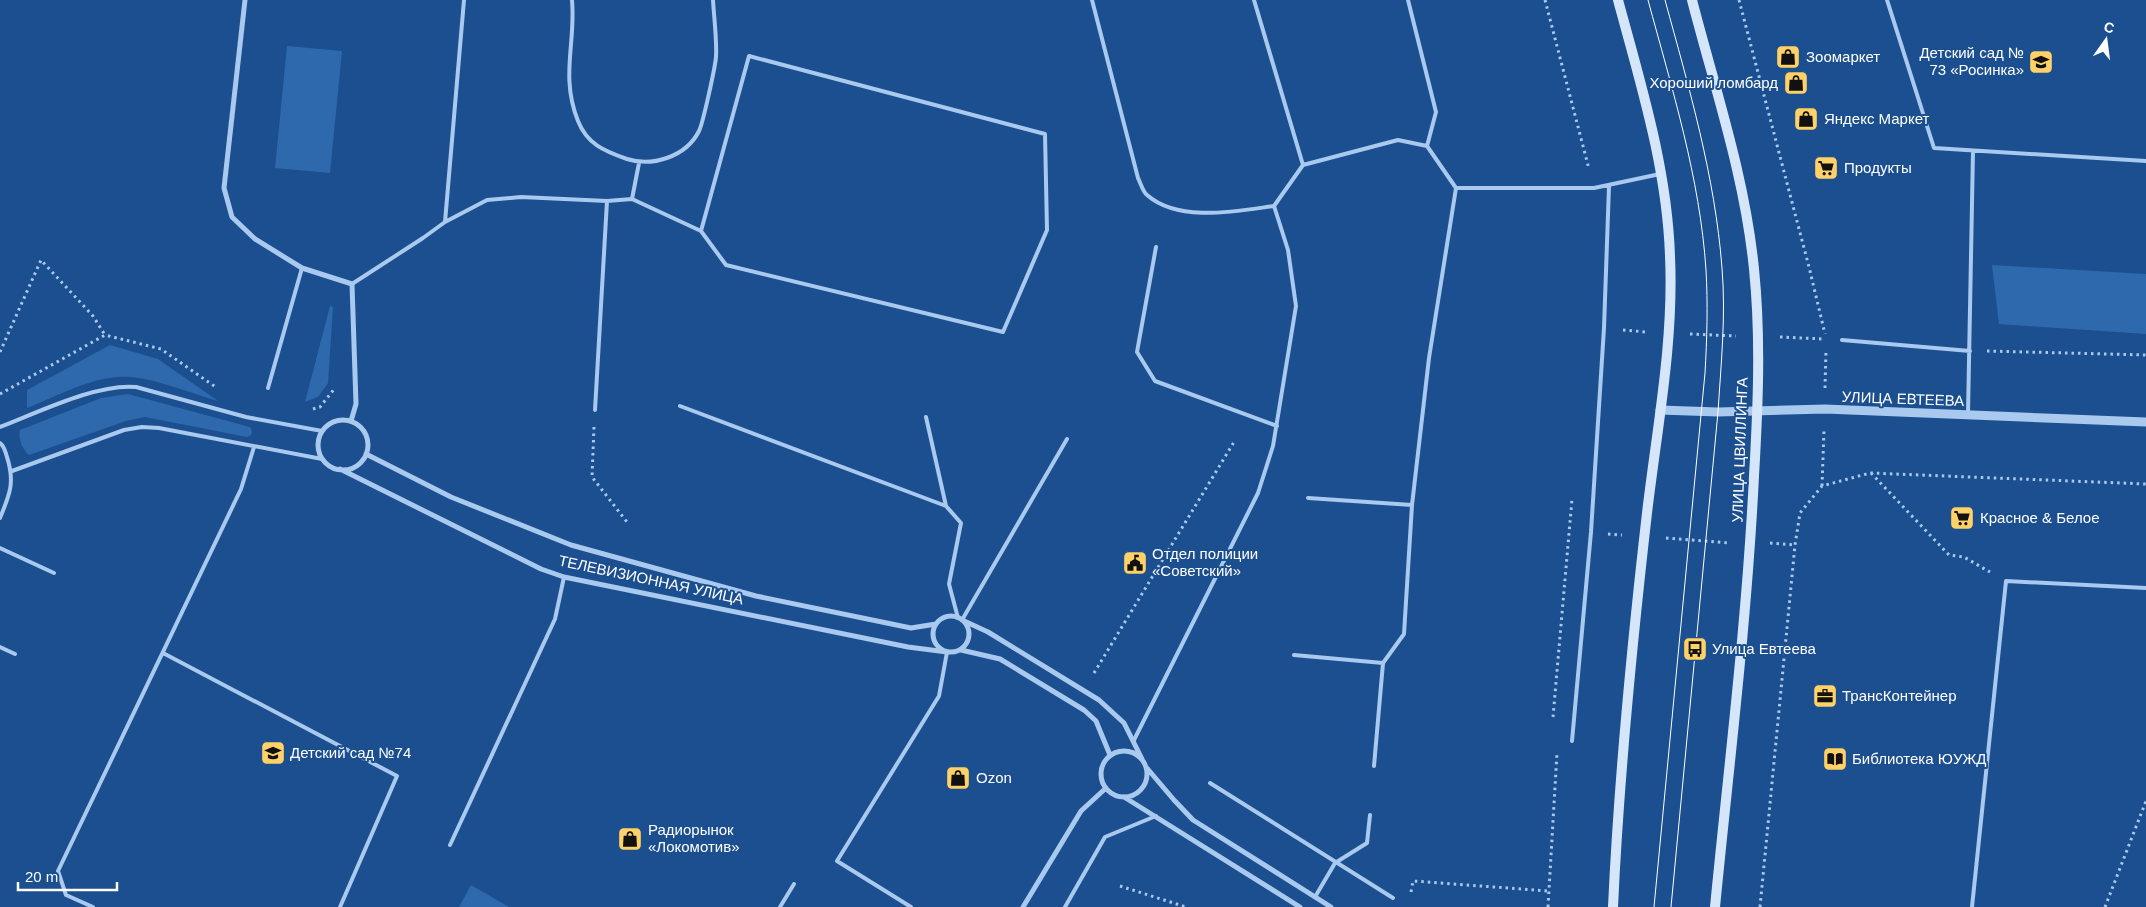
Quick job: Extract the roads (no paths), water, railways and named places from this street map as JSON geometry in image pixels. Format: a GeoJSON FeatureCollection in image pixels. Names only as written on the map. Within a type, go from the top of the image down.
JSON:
{"type":"FeatureCollection","features":[{"type":"Feature","properties":{"kind":"main road"},"geometry":{"type":"LineString","coordinates":[[1613,907],[1617,818],[1645,537],[1670,334],[1670,256],[1663,173],[1618,0]]}},
{"type":"Feature","properties":{"kind":"main road","name":"УЛИЦА ЦВИЛЛИНГА"},"geometry":{"type":"LineString","coordinates":[[1692,0],[1743,190],[1754,268],[1758,336],[1757,412],[1751,542],[1715,907]]}},
{"type":"Feature","properties":{"kind":"street"},"geometry":{"type":"LineString","coordinates":[[245,0],[224,188],[232,217],[255,239],[302,268],[352,284],[356,404],[351,422]]}},
{"type":"Feature","properties":{"kind":"street","name":"УЛИЦА ЕВТЕЕВА"},"geometry":{"type":"LineString","coordinates":[[1660,410],[1757,412],[1825,409],[2146,422]]}},
{"type":"Feature","properties":{"kind":"street"},"geometry":{"type":"LineString","coordinates":[[346,420],[351,422],[361,428],[366,438],[366,454],[355,466],[340,469],[330,466],[322,459],[318,445],[322,431],[332,422],[346,420]]}},
{"type":"Feature","properties":{"kind":"street","name":"ТЕЛЕВИЗИОННАЯ УЛИЦА"},"geometry":{"type":"LineString","coordinates":[[366,454],[451,497],[532,531],[605,555],[756,596],[911,628],[936,624]]}},
{"type":"Feature","properties":{"kind":"street","name":"ТЕЛЕВИЗИОННАЯ УЛИЦА"},"geometry":{"type":"LineString","coordinates":[[340,469],[541,569],[564,577],[908,647],[947,652]]}},
{"type":"Feature","properties":{"kind":"street"},"geometry":{"type":"LineString","coordinates":[[1110,755],[1096,721],[1084,710],[1000,659],[961,650],[947,652],[938,647],[934,639],[936,624],[948,617],[960,619],[988,632],[1080,688],[1112,710],[1124,723],[1146,767],[1193,820],[1332,907]]}},
{"type":"Feature","properties":{"kind":"street"},"geometry":{"type":"LineString","coordinates":[[960,619],[968,628],[969,638],[961,650]]}},
{"type":"Feature","properties":{"kind":"street"},"geometry":{"type":"LineString","coordinates":[[1142,759],[1131,751],[1116,752],[1110,755],[1102,767],[1101,774],[1106,788],[1117,796],[1124,797],[1156,816],[1300,907]]}},
{"type":"Feature","properties":{"kind":"street"},"geometry":{"type":"LineString","coordinates":[[1124,797],[1138,793],[1143,788],[1146,781],[1146,767]]}},
{"type":"Feature","properties":{"kind":"street"},"geometry":{"type":"LineString","coordinates":[[1023,907],[1081,811],[1106,788]]}},
{"type":"Feature","properties":{"kind":"lane"},"geometry":{"type":"LineString","coordinates":[[445,222],[464,0]]}},
{"type":"Feature","properties":{"kind":"lane"},"geometry":{"type":"LineString","coordinates":[[572,0],[573,13],[568,68],[570,97],[578,122],[591,142],[615,155],[639,163],[667,159],[687,146],[699,131],[716,57],[713,0]]}},
{"type":"Feature","properties":{"kind":"lane"},"geometry":{"type":"LineString","coordinates":[[1092,0],[1138,178],[1146,195],[1167,206],[1188,212],[1225,213],[1274,206],[1303,165],[1398,140],[1427,146],[1456,188],[1429,358],[1412,505],[1404,634],[1383,663],[1374,766]]}},
{"type":"Feature","properties":{"kind":"lane"},"geometry":{"type":"LineString","coordinates":[[1254,0],[1303,165]]}},
{"type":"Feature","properties":{"kind":"lane"},"geometry":{"type":"LineString","coordinates":[[1408,0],[1436,112],[1427,146]]}},
{"type":"Feature","properties":{"kind":"lane"},"geometry":{"type":"LineString","coordinates":[[1887,0],[1934,148],[2146,161]]}},
{"type":"Feature","properties":{"kind":"lane"},"geometry":{"type":"LineString","coordinates":[[352,284],[445,222],[487,200],[521,197],[607,201],[632,199],[701,231],[726,265],[1003,332],[1047,230],[1045,134],[749,56],[701,231]]}},
{"type":"Feature","properties":{"kind":"lane"},"geometry":{"type":"LineString","coordinates":[[1968,415],[1973,151]]}},
{"type":"Feature","properties":{"kind":"lane"},"geometry":{"type":"LineString","coordinates":[[632,199],[639,163]]}},
{"type":"Feature","properties":{"kind":"lane"},"geometry":{"type":"LineString","coordinates":[[1456,188],[1594,188],[1663,173]]}},
{"type":"Feature","properties":{"kind":"lane"},"geometry":{"type":"LineString","coordinates":[[1572,741],[1591,532],[1604,328],[1609,186]]}},
{"type":"Feature","properties":{"kind":"lane"},"geometry":{"type":"LineString","coordinates":[[595,410],[607,201]]}},
{"type":"Feature","properties":{"kind":"lane"},"geometry":{"type":"LineString","coordinates":[[1134,740],[1258,493],[1277,426],[1296,306],[1288,250],[1274,206]]}},
{"type":"Feature","properties":{"kind":"lane"},"geometry":{"type":"LineString","coordinates":[[1156,247],[1136,352],[1156,382],[1277,426]]}},
{"type":"Feature","properties":{"kind":"lane"},"geometry":{"type":"LineString","coordinates":[[268,388],[302,268]]}},
{"type":"Feature","properties":{"kind":"lane"},"geometry":{"type":"LineString","coordinates":[[1842,340],[1970,351]]}},
{"type":"Feature","properties":{"kind":"lane"},"geometry":{"type":"LineString","coordinates":[[0,427],[84,395],[122,386],[246,417],[322,431]]}},
{"type":"Feature","properties":{"kind":"lane"},"geometry":{"type":"LineString","coordinates":[[680,406],[946,506],[961,523],[950,584],[960,619]]}},
{"type":"Feature","properties":{"kind":"lane"},"geometry":{"type":"LineString","coordinates":[[926,417],[946,506]]}},
{"type":"Feature","properties":{"kind":"lane"},"geometry":{"type":"LineString","coordinates":[[12,471],[124,430],[142,427],[159,428],[322,459]]}},
{"type":"Feature","properties":{"kind":"lane"},"geometry":{"type":"LineString","coordinates":[[960,619],[1067,439]]}},
{"type":"Feature","properties":{"kind":"lane"},"geometry":{"type":"LineString","coordinates":[[0,443],[4,447],[12,471],[11,490],[0,518]]}},
{"type":"Feature","properties":{"kind":"lane"},"geometry":{"type":"LineString","coordinates":[[93,907],[66,895],[58,871],[241,489],[254,447]]}},
{"type":"Feature","properties":{"kind":"lane"},"geometry":{"type":"LineString","coordinates":[[1308,498],[1412,505]]}},
{"type":"Feature","properties":{"kind":"lane"},"geometry":{"type":"LineString","coordinates":[[0,548],[54,573]]}},
{"type":"Feature","properties":{"kind":"lane"},"geometry":{"type":"LineString","coordinates":[[450,845],[555,618],[564,577]]}},
{"type":"Feature","properties":{"kind":"lane"},"geometry":{"type":"LineString","coordinates":[[1972,907],[2006,581],[2146,588]]}},
{"type":"Feature","properties":{"kind":"lane"},"geometry":{"type":"LineString","coordinates":[[0,647],[15,654]]}},
{"type":"Feature","properties":{"kind":"lane"},"geometry":{"type":"LineString","coordinates":[[912,907],[837,861],[939,696],[947,652]]}},
{"type":"Feature","properties":{"kind":"lane"},"geometry":{"type":"LineString","coordinates":[[162,653],[397,776],[340,907]]}},
{"type":"Feature","properties":{"kind":"lane"},"geometry":{"type":"LineString","coordinates":[[1294,655],[1383,663]]}},
{"type":"Feature","properties":{"kind":"lane"},"geometry":{"type":"LineString","coordinates":[[1210,784],[1393,898]]}},
{"type":"Feature","properties":{"kind":"lane"},"geometry":{"type":"LineString","coordinates":[[1065,907],[1104,837],[1156,816]]}},
{"type":"Feature","properties":{"kind":"lane"},"geometry":{"type":"LineString","coordinates":[[1315,897],[1335,863],[1367,843],[1370,816]]}},
{"type":"Feature","properties":{"kind":"lane"},"geometry":{"type":"LineString","coordinates":[[780,907],[794,884]]}},
{"type":"Feature","properties":{"kind":"tram line"},"geometry":{"type":"LineString","coordinates":[[1648,0],[1684,134],[1698,202],[1706,270],[1707,309],[1705,373],[1654,907]]}},
{"type":"Feature","properties":{"kind":"tram line"},"geometry":{"type":"LineString","coordinates":[[1665,0],[1692,99],[1714,200],[1722,268],[1723,304],[1723,340],[1718,412],[1671,907]]}},
{"type":"Feature","properties":{"kind":"place","name":"Зоомаркет"},"geometry":{"type":"Point","coordinates":[1788,57]}},
{"type":"Feature","properties":{"kind":"place","name":"Детский сад № 73 «Росинка»"},"geometry":{"type":"Point","coordinates":[2041,62]}},
{"type":"Feature","properties":{"kind":"place","name":"Хороший ломбард"},"geometry":{"type":"Point","coordinates":[1796,83]}},
{"type":"Feature","properties":{"kind":"place","name":"Яндекс Маркет"},"geometry":{"type":"Point","coordinates":[1806,119]}},
{"type":"Feature","properties":{"kind":"place","name":"Продукты"},"geometry":{"type":"Point","coordinates":[1826,168]}},
{"type":"Feature","properties":{"kind":"place","name":"Красное & Белое"},"geometry":{"type":"Point","coordinates":[1962,518]}},
{"type":"Feature","properties":{"kind":"place","name":"Отдел полиции «Советский»"},"geometry":{"type":"Point","coordinates":[1135,563]}},
{"type":"Feature","properties":{"kind":"place","name":"Улица Евтеева"},"geometry":{"type":"Point","coordinates":[1695,649]}},
{"type":"Feature","properties":{"kind":"place","name":"ТрансКонтейнер"},"geometry":{"type":"Point","coordinates":[1825,696]}},
{"type":"Feature","properties":{"kind":"place","name":"Детский сад №74"},"geometry":{"type":"Point","coordinates":[273,753]}},
{"type":"Feature","properties":{"kind":"place","name":"Библиотека ЮУЖД"},"geometry":{"type":"Point","coordinates":[1835,759]}},
{"type":"Feature","properties":{"kind":"place","name":"Ozon"},"geometry":{"type":"Point","coordinates":[958,778]}},
{"type":"Feature","properties":{"kind":"place","name":"Радиорынок «Локомотив»"},"geometry":{"type":"Point","coordinates":[630,839]}}]}
